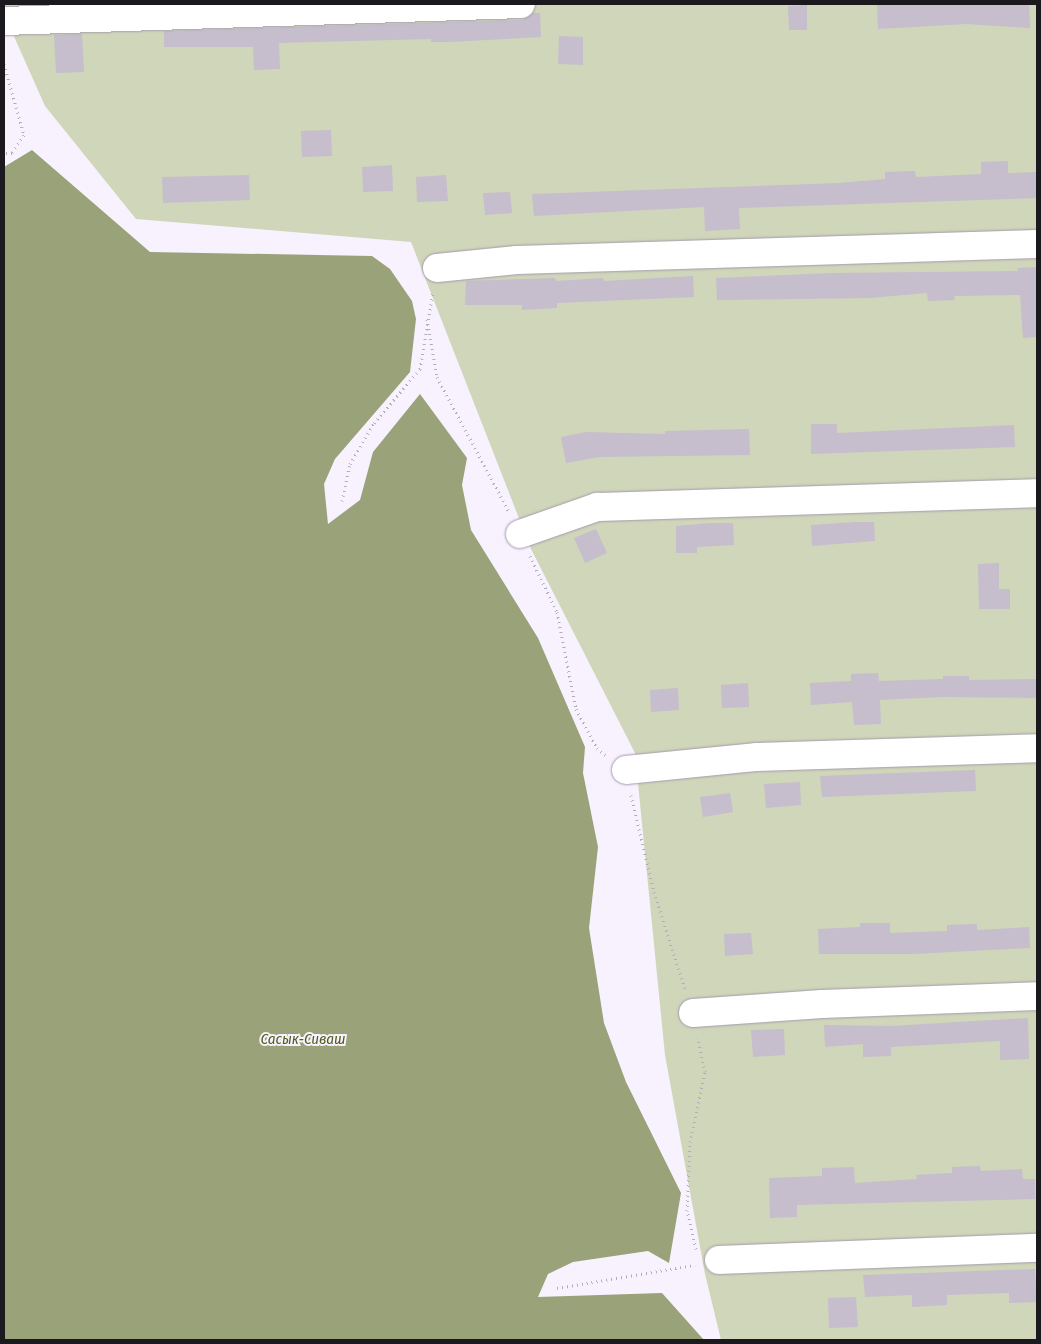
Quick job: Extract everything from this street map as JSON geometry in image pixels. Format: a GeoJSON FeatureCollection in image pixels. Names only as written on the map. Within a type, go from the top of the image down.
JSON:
{"type":"FeatureCollection","features":[{"type":"Feature","properties":{"kind":"lane"},"geometry":{"type":"LineString","coordinates":[[4,22],[521,4]]}},
{"type":"Feature","properties":{"kind":"lane"},"geometry":{"type":"LineString","coordinates":[[437,268],[518,260],[1037,244]]}},
{"type":"Feature","properties":{"kind":"lane"},"geometry":{"type":"LineString","coordinates":[[520,534],[597,506],[1037,493]]}},
{"type":"Feature","properties":{"kind":"lane"},"geometry":{"type":"LineString","coordinates":[[626,770],[757,757],[1037,748]]}},
{"type":"Feature","properties":{"kind":"lane"},"geometry":{"type":"LineString","coordinates":[[693,1013],[822,1004],[1037,996]]}},
{"type":"Feature","properties":{"kind":"lane"},"geometry":{"type":"LineString","coordinates":[[720,1260],[1037,1248]]}},
{"type":"Feature","properties":{"kind":"path"},"geometry":{"type":"LineString","coordinates":[[4,64],[24,135],[12,153],[4,153]]}},
{"type":"Feature","properties":{"kind":"path"},"geometry":{"type":"LineString","coordinates":[[342,501],[350,464],[374,423],[420,369],[437,268]]}},
{"type":"Feature","properties":{"kind":"path"},"geometry":{"type":"LineString","coordinates":[[557,1288],[720,1260]]}},
{"type":"Feature","properties":{"kind":"shaded area"},"geometry":{"type":"Polygon","coordinates":[[[4,4],[1037,4],[1037,1340],[721,1340],[705,1274],[665,1055],[635,753],[531,549],[411,242],[136,219],[45,106],[4,14],[4,4]]]}},
{"type":"Feature","properties":{"kind":"water","name":"Сасык-Сиваш"},"geometry":{"type":"Polygon","coordinates":[[[32,150],[150,252],[372,256],[390,269],[412,301],[416,319],[410,372],[335,459],[324,484],[328,524],[360,500],[373,452],[420,394],[467,458],[462,485],[471,530],[538,638],[585,747],[583,773],[598,847],[589,928],[604,1023],[626,1082],[681,1193],[669,1263],[648,1251],[573,1262],[548,1274],[538,1297],[662,1293],[704,1340],[4,1340],[4,167],[32,150]]]}},
{"type":"Feature","properties":{"kind":"building"},"geometry":{"type":"Polygon","coordinates":[[[877,4],[1029,4],[1030,28],[966,24],[878,29],[877,4]]]}},
{"type":"Feature","properties":{"kind":"building"},"geometry":{"type":"Polygon","coordinates":[[[807,5],[807,30],[789,30],[788,6],[807,5]]]}},
{"type":"Feature","properties":{"kind":"building"},"geometry":{"type":"Polygon","coordinates":[[[533,13],[540,13],[541,37],[449,42],[431,42],[431,39],[279,43],[280,69],[254,70],[253,47],[164,47],[164,31],[522,20],[533,13]]]}},
{"type":"Feature","properties":{"kind":"building"},"geometry":{"type":"Polygon","coordinates":[[[82,34],[84,72],[56,73],[54,35],[82,34]]]}},
{"type":"Feature","properties":{"kind":"building"},"geometry":{"type":"Polygon","coordinates":[[[559,36],[583,37],[583,65],[558,64],[559,36]]]}},
{"type":"Feature","properties":{"kind":"building"},"geometry":{"type":"Polygon","coordinates":[[[331,130],[332,156],[302,157],[301,131],[331,130]]]}},
{"type":"Feature","properties":{"kind":"building"},"geometry":{"type":"Polygon","coordinates":[[[1008,161],[1008,173],[1037,172],[1037,198],[739,208],[740,229],[705,231],[704,207],[534,216],[532,194],[839,183],[885,179],[885,172],[915,171],[916,177],[981,174],[981,162],[1008,161]]]}},
{"type":"Feature","properties":{"kind":"building"},"geometry":{"type":"Polygon","coordinates":[[[392,165],[393,191],[363,192],[362,167],[392,165]]]}},
{"type":"Feature","properties":{"kind":"building"},"geometry":{"type":"Polygon","coordinates":[[[249,175],[250,200],[163,203],[162,177],[249,175]]]}},
{"type":"Feature","properties":{"kind":"building"},"geometry":{"type":"Polygon","coordinates":[[[446,175],[448,201],[417,202],[416,177],[446,175]]]}},
{"type":"Feature","properties":{"kind":"building"},"geometry":{"type":"Polygon","coordinates":[[[510,192],[512,213],[485,215],[483,193],[510,192]]]}},
{"type":"Feature","properties":{"kind":"building"},"geometry":{"type":"Polygon","coordinates":[[[1037,267],[1037,337],[1023,338],[1020,295],[954,296],[955,300],[928,301],[927,293],[870,298],[717,300],[716,278],[831,273],[1018,271],[1017,268],[1037,267]]]}},
{"type":"Feature","properties":{"kind":"building"},"geometry":{"type":"Polygon","coordinates":[[[693,276],[694,297],[557,303],[557,308],[522,310],[522,305],[465,305],[466,281],[555,278],[556,281],[603,278],[604,281],[693,276]]]}},
{"type":"Feature","properties":{"kind":"building"},"geometry":{"type":"Polygon","coordinates":[[[811,424],[837,424],[837,433],[1014,425],[1015,447],[811,454],[811,424]]]}},
{"type":"Feature","properties":{"kind":"building"},"geometry":{"type":"Polygon","coordinates":[[[749,429],[750,455],[600,457],[566,463],[561,437],[586,432],[665,434],[665,431],[749,429]]]}},
{"type":"Feature","properties":{"kind":"building"},"geometry":{"type":"Polygon","coordinates":[[[874,522],[875,541],[812,546],[811,525],[874,522]]]}},
{"type":"Feature","properties":{"kind":"building"},"geometry":{"type":"Polygon","coordinates":[[[733,523],[734,545],[697,547],[697,553],[676,553],[676,526],[733,523]]]}},
{"type":"Feature","properties":{"kind":"building"},"geometry":{"type":"Polygon","coordinates":[[[596,529],[607,553],[585,563],[574,538],[596,529]]]}},
{"type":"Feature","properties":{"kind":"building"},"geometry":{"type":"Polygon","coordinates":[[[999,563],[999,589],[1010,589],[1010,609],[979,609],[978,564],[999,563]]]}},
{"type":"Feature","properties":{"kind":"building"},"geometry":{"type":"Polygon","coordinates":[[[878,673],[879,681],[943,679],[943,676],[969,676],[969,680],[1037,679],[1037,698],[943,697],[880,700],[881,724],[854,725],[852,702],[811,705],[810,683],[851,681],[851,674],[878,673]]]}},
{"type":"Feature","properties":{"kind":"building"},"geometry":{"type":"Polygon","coordinates":[[[748,683],[749,707],[722,708],[721,685],[748,683]]]}},
{"type":"Feature","properties":{"kind":"building"},"geometry":{"type":"Polygon","coordinates":[[[678,688],[679,710],[651,712],[650,690],[678,688]]]}},
{"type":"Feature","properties":{"kind":"building"},"geometry":{"type":"Polygon","coordinates":[[[975,770],[976,791],[822,797],[820,776],[975,770]]]}},
{"type":"Feature","properties":{"kind":"building"},"geometry":{"type":"Polygon","coordinates":[[[800,782],[801,805],[766,808],[764,784],[800,782]]]}},
{"type":"Feature","properties":{"kind":"building"},"geometry":{"type":"Polygon","coordinates":[[[730,793],[733,812],[703,817],[700,797],[730,793]]]}},
{"type":"Feature","properties":{"kind":"building"},"geometry":{"type":"Polygon","coordinates":[[[860,923],[890,923],[890,933],[947,931],[947,925],[977,924],[977,930],[1029,927],[1030,948],[913,954],[819,954],[818,929],[860,927],[860,923]]]}},
{"type":"Feature","properties":{"kind":"building"},"geometry":{"type":"Polygon","coordinates":[[[751,933],[753,954],[725,956],[724,934],[751,933]]]}},
{"type":"Feature","properties":{"kind":"building"},"geometry":{"type":"Polygon","coordinates":[[[1028,1018],[1029,1059],[1000,1060],[1000,1041],[891,1047],[891,1056],[863,1057],[863,1044],[825,1047],[824,1025],[891,1026],[1028,1018]]]}},
{"type":"Feature","properties":{"kind":"building"},"geometry":{"type":"Polygon","coordinates":[[[784,1029],[785,1055],[753,1057],[751,1030],[784,1029]]]}},
{"type":"Feature","properties":{"kind":"building"},"geometry":{"type":"Polygon","coordinates":[[[980,1166],[981,1171],[1022,1169],[1023,1179],[1035,1179],[1035,1199],[797,1205],[797,1217],[770,1218],[769,1178],[822,1176],[822,1168],[854,1167],[855,1183],[917,1179],[916,1175],[952,1173],[952,1167],[980,1166]]]}},
{"type":"Feature","properties":{"kind":"building"},"geometry":{"type":"Polygon","coordinates":[[[1035,1269],[1037,1302],[1009,1303],[1009,1293],[947,1295],[947,1305],[912,1307],[912,1295],[865,1297],[863,1275],[1035,1269]]]}},
{"type":"Feature","properties":{"kind":"building"},"geometry":{"type":"Polygon","coordinates":[[[856,1297],[858,1327],[829,1328],[828,1298],[856,1297]]]}}]}
